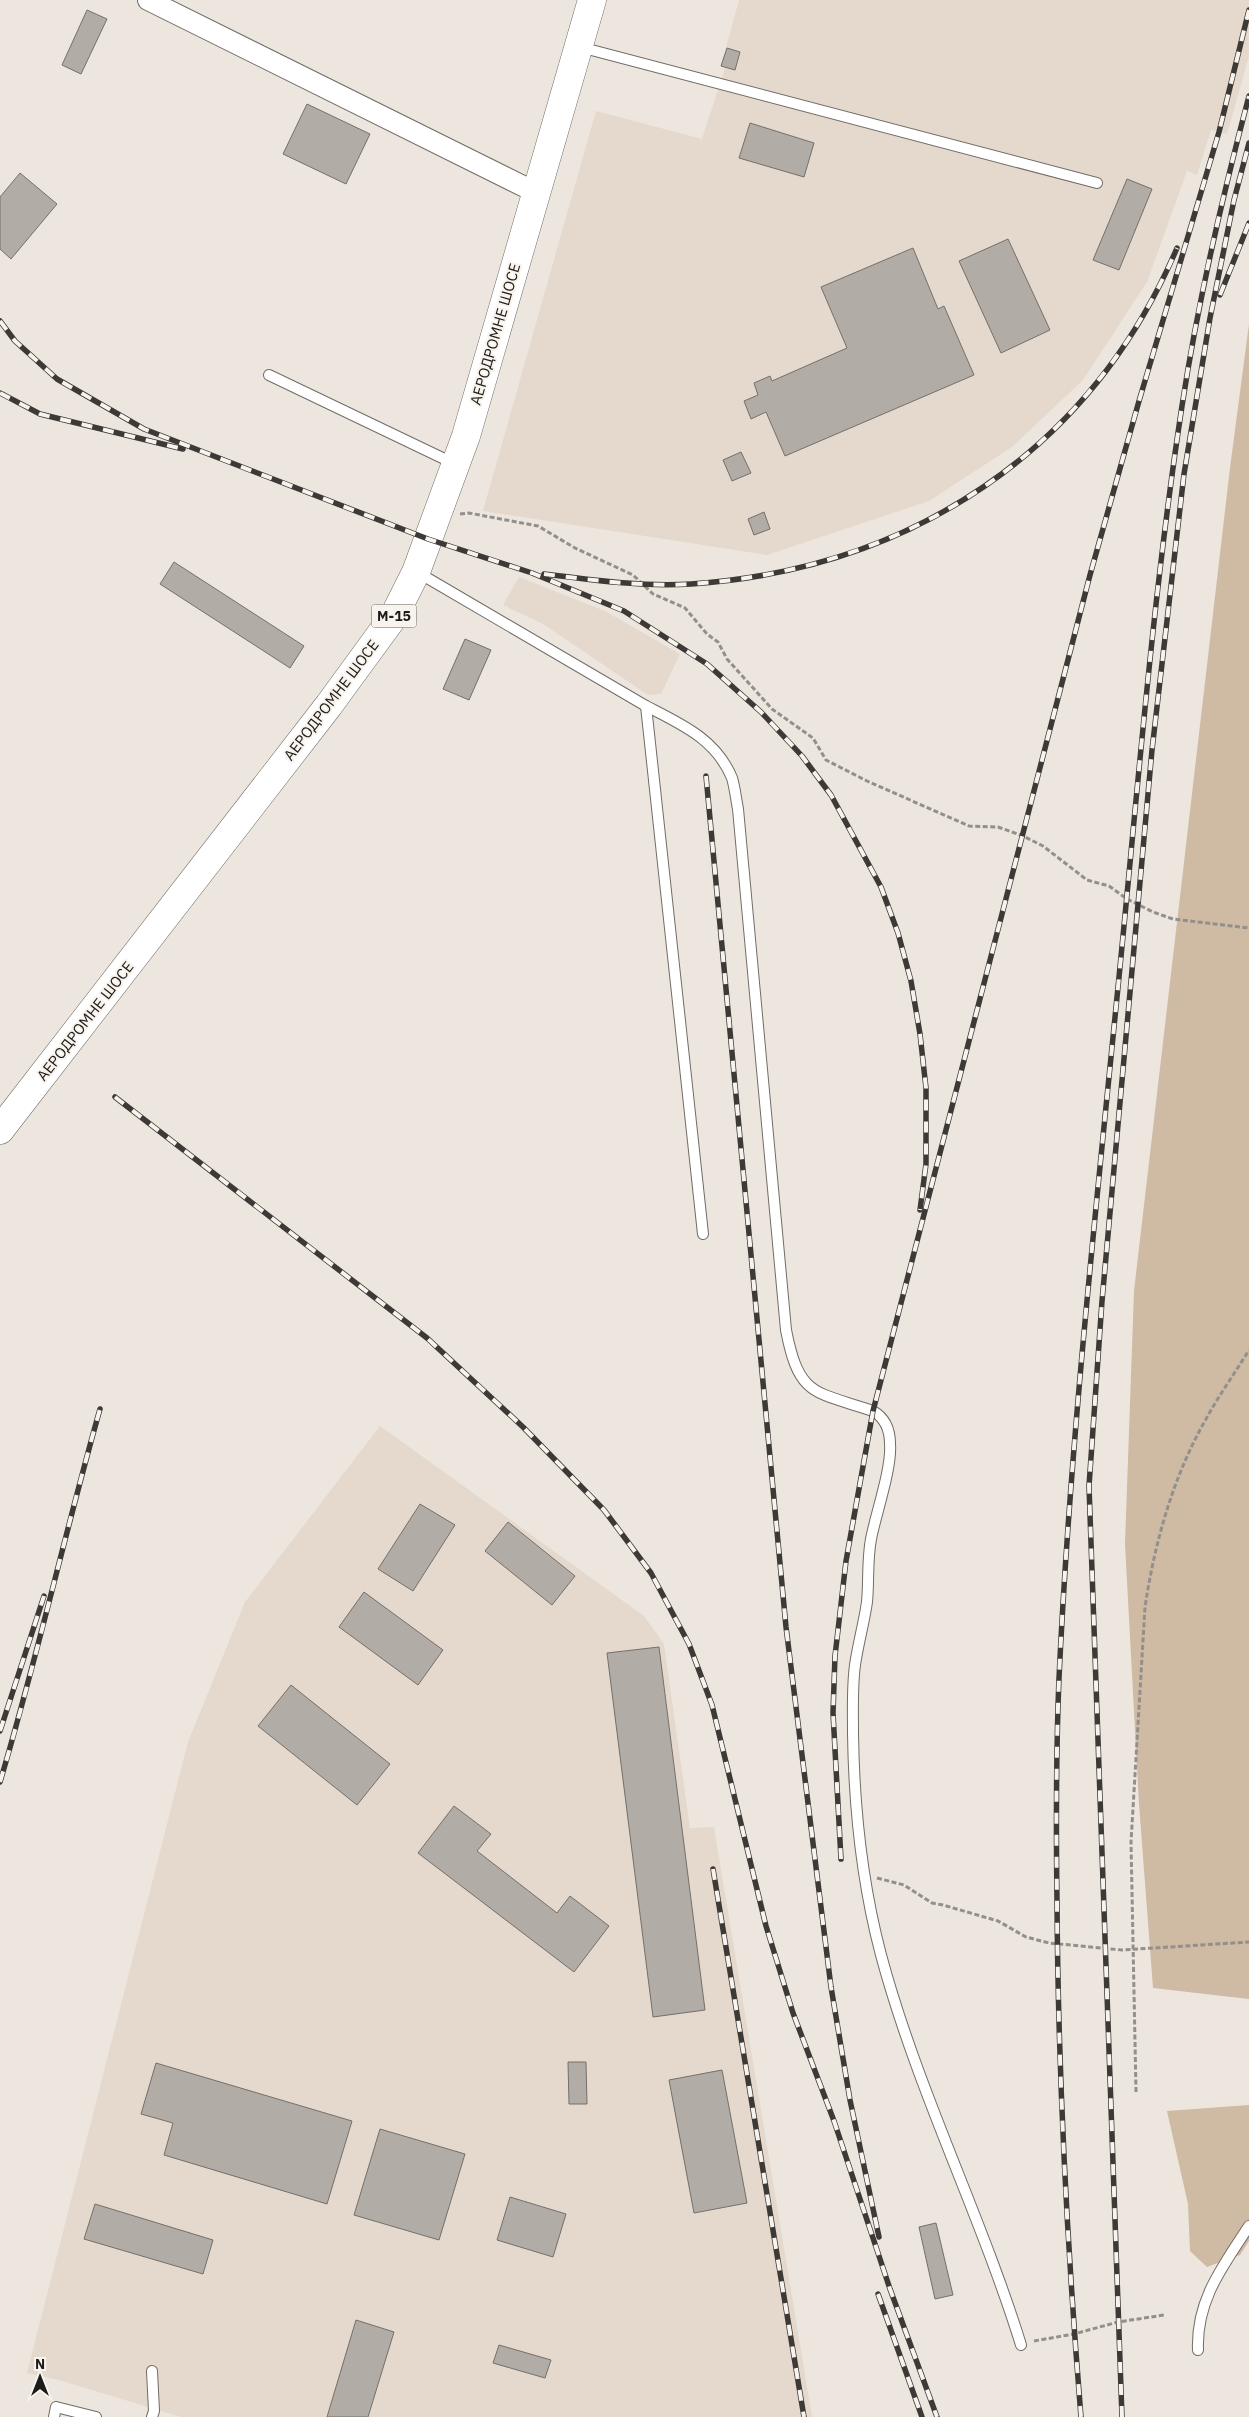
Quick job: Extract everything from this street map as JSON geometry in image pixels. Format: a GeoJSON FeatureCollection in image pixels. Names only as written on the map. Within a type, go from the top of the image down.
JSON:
{"type":"FeatureCollection","features":[{"type":"Feature","properties":{"kind":"highway","name":"АЕРОДРОМНЕ ШОСЕ"},"geometry":{"type":"LineString","coordinates":[[0,1130],[329,705],[394,616],[416,572],[456,465],[592,0]]}},
{"type":"Feature","properties":{"kind":"street"},"geometry":{"type":"LineString","coordinates":[[148,0],[537,193]]}},
{"type":"Feature","properties":{"kind":"lane"},"geometry":{"type":"LineString","coordinates":[[579,47],[1097,184]]}},
{"type":"Feature","properties":{"kind":"lane"},"geometry":{"type":"LineString","coordinates":[[269,375],[456,465]]}},
{"type":"Feature","properties":{"kind":"lane"},"geometry":{"type":"LineString","coordinates":[[416,572],[646,706],[688,728],[717,750],[732,779],[738,809],[786,1330],[797,1371],[804,1382],[816,1392],[873,1411],[881,1416],[888,1428],[891,1444],[889,1462],[871,1542],[866,1603],[855,1665],[853,1700],[854,1772],[864,1877],[881,1955],[898,2012],[947,2149],[1009,2306],[1021,2345]]}},
{"type":"Feature","properties":{"kind":"lane"},"geometry":{"type":"LineString","coordinates":[[646,706],[703,1234]]}},
{"type":"Feature","properties":{"kind":"lane"},"geometry":{"type":"LineString","coordinates":[[1198,2350],[1197,2328],[1211,2283],[1249,2226]]}},
{"type":"Feature","properties":{"kind":"lane"},"geometry":{"type":"LineString","coordinates":[[152,2371],[154,2410],[152,2417]]}},
{"type":"Feature","properties":{"kind":"lane"},"geometry":{"type":"LineString","coordinates":[[54,2417],[56,2407],[96,2417]]}},
{"type":"Feature","properties":{"kind":"path"},"geometry":{"type":"LineString","coordinates":[[437,515],[469,513],[538,526],[575,548],[633,575],[653,594],[685,608],[707,634],[718,642],[727,659],[772,709],[813,738],[826,760],[867,781],[969,826],[998,827],[1024,836],[1043,846],[1087,880],[1109,886],[1127,899],[1153,912],[1173,919],[1249,928]]}},
{"type":"Feature","properties":{"kind":"path"},"geometry":{"type":"LineString","coordinates":[[1136,2092],[1131,1832],[1145,1607],[1154,1552],[1169,1498],[1206,1419],[1249,1350]]}},
{"type":"Feature","properties":{"kind":"path"},"geometry":{"type":"LineString","coordinates":[[869,1877],[904,1885],[926,1900],[998,1921],[1036,1940],[1049,1943],[1132,1949],[1249,1942]]}},
{"type":"Feature","properties":{"kind":"path"},"geometry":{"type":"LineString","coordinates":[[1021,2345],[1074,2334],[1118,2322],[1164,2315]]}},
{"type":"Feature","properties":{"kind":"shaded area"},"geometry":{"type":"Polygon","coordinates":[[[739,0],[1249,0],[1249,56],[1227,134],[1211,130],[1197,175],[1187,171],[1147,282],[1083,380],[1012,447],[929,501],[767,555],[483,511],[596,111],[702,139],[725,68],[721,66],[739,0]]]}},
{"type":"Feature","properties":{"kind":"shaded area"},"geometry":{"type":"Polygon","coordinates":[[[1249,324],[1249,1999],[1153,1988],[1139,1804],[1125,1544],[1134,1291],[1230,468],[1249,324]]]}},
{"type":"Feature","properties":{"kind":"shaded area"},"geometry":{"type":"Polygon","coordinates":[[[519,577],[605,611],[680,654],[661,694],[648,695],[543,624],[503,605],[519,577]]]}},
{"type":"Feature","properties":{"kind":"shaded area"},"geometry":{"type":"Polygon","coordinates":[[[380,1426],[644,1616],[664,1644],[690,1828],[714,1827],[812,2417],[181,2417],[59,2380],[27,2373],[188,1742],[245,1602],[380,1426]]]}},
{"type":"Feature","properties":{"kind":"shaded area"},"geometry":{"type":"Polygon","coordinates":[[[1249,2105],[1249,2241],[1240,2255],[1207,2267],[1190,2251],[1188,2204],[1167,2111],[1249,2105]]]}},
{"type":"Feature","properties":{"kind":"building"},"geometry":{"type":"Polygon","coordinates":[[[87,10],[107,19],[81,74],[62,65],[87,10]]]}},
{"type":"Feature","properties":{"kind":"building"},"geometry":{"type":"Polygon","coordinates":[[[727,48],[740,52],[735,70],[721,66],[727,48]]]}},
{"type":"Feature","properties":{"kind":"building"},"geometry":{"type":"Polygon","coordinates":[[[307,104],[370,134],[346,184],[283,154],[307,104]]]}},
{"type":"Feature","properties":{"kind":"building"},"geometry":{"type":"Polygon","coordinates":[[[750,123],[814,143],[804,177],[739,158],[750,123]]]}},
{"type":"Feature","properties":{"kind":"building"},"geometry":{"type":"Polygon","coordinates":[[[20,173],[57,204],[11,259],[0,249],[0,197],[20,173]]]}},
{"type":"Feature","properties":{"kind":"building"},"geometry":{"type":"Polygon","coordinates":[[[1127,179],[1152,189],[1119,270],[1093,260],[1127,179]]]}},
{"type":"Feature","properties":{"kind":"building"},"geometry":{"type":"Polygon","coordinates":[[[1008,239],[1050,330],[1001,353],[959,261],[1008,239]]]}},
{"type":"Feature","properties":{"kind":"building"},"geometry":{"type":"Polygon","coordinates":[[[913,248],[938,309],[944,306],[974,375],[785,456],[766,412],[751,419],[744,401],[758,395],[754,383],[770,376],[772,381],[847,348],[821,287],[913,248]]]}},
{"type":"Feature","properties":{"kind":"building"},"geometry":{"type":"Polygon","coordinates":[[[741,452],[751,473],[732,481],[723,460],[741,452]]]}},
{"type":"Feature","properties":{"kind":"building"},"geometry":{"type":"Polygon","coordinates":[[[764,512],[770,529],[754,535],[748,519],[764,512]]]}},
{"type":"Feature","properties":{"kind":"building"},"geometry":{"type":"Polygon","coordinates":[[[174,562],[304,646],[290,668],[160,584],[174,562]]]}},
{"type":"Feature","properties":{"kind":"building"},"geometry":{"type":"Polygon","coordinates":[[[465,639],[491,650],[469,700],[443,689],[465,639]]]}},
{"type":"Feature","properties":{"kind":"building"},"geometry":{"type":"Polygon","coordinates":[[[420,1504],[455,1525],[413,1591],[378,1569],[420,1504]]]}},
{"type":"Feature","properties":{"kind":"building"},"geometry":{"type":"Polygon","coordinates":[[[508,1522],[575,1576],[552,1605],[485,1551],[508,1522]]]}},
{"type":"Feature","properties":{"kind":"building"},"geometry":{"type":"Polygon","coordinates":[[[364,1592],[443,1650],[418,1685],[339,1627],[364,1592]]]}},
{"type":"Feature","properties":{"kind":"building"},"geometry":{"type":"Polygon","coordinates":[[[659,1647],[705,2010],[653,2017],[607,1653],[659,1647]]]}},
{"type":"Feature","properties":{"kind":"building"},"geometry":{"type":"Polygon","coordinates":[[[291,1685],[390,1764],[357,1805],[258,1726],[291,1685]]]}},
{"type":"Feature","properties":{"kind":"building"},"geometry":{"type":"Polygon","coordinates":[[[454,1806],[491,1834],[477,1851],[557,1913],[570,1896],[609,1926],[574,1972],[418,1853],[454,1806]]]}},
{"type":"Feature","properties":{"kind":"building"},"geometry":{"type":"Polygon","coordinates":[[[568,2062],[586,2062],[587,2104],[569,2104],[568,2062]]]}},
{"type":"Feature","properties":{"kind":"building"},"geometry":{"type":"Polygon","coordinates":[[[156,2063],[352,2121],[327,2204],[164,2155],[173,2123],[141,2114],[156,2063]]]}},
{"type":"Feature","properties":{"kind":"building"},"geometry":{"type":"Polygon","coordinates":[[[722,2070],[747,2203],[694,2213],[669,2080],[722,2070]]]}},
{"type":"Feature","properties":{"kind":"building"},"geometry":{"type":"Polygon","coordinates":[[[380,2129],[465,2154],[439,2240],[354,2215],[380,2129]]]}},
{"type":"Feature","properties":{"kind":"building"},"geometry":{"type":"Polygon","coordinates":[[[510,2197],[566,2214],[553,2257],[497,2240],[510,2197]]]}},
{"type":"Feature","properties":{"kind":"building"},"geometry":{"type":"Polygon","coordinates":[[[95,2204],[213,2240],[203,2274],[84,2239],[95,2204]]]}},
{"type":"Feature","properties":{"kind":"building"},"geometry":{"type":"Polygon","coordinates":[[[936,2223],[953,2295],[935,2299],[919,2227],[936,2223]]]}},
{"type":"Feature","properties":{"kind":"building"},"geometry":{"type":"Polygon","coordinates":[[[356,2320],[394,2332],[368,2417],[327,2417],[356,2320]]]}},
{"type":"Feature","properties":{"kind":"building"},"geometry":{"type":"Polygon","coordinates":[[[499,2345],[551,2360],[545,2378],[493,2363],[499,2345]]]}},
{"type":"Feature","properties":{"kind":"railway"},"geometry":{"type":"LineString","coordinates":[[841,1859],[833,1713],[835,1656],[846,1561],[873,1411],[1090,575],[1139,401],[1219,132],[1249,10]]}},
{"type":"Feature","properties":{"kind":"railway"},"geometry":{"type":"LineString","coordinates":[[1081,2417],[1064,2159],[1059,2030],[1056,1818],[1059,1678],[1070,1503],[1093,1239],[1147,691],[1172,477],[1195,328],[1220,211],[1249,96]]}},
{"type":"Feature","properties":{"kind":"railway"},"geometry":{"type":"LineString","coordinates":[[1122,2417],[1089,1486],[1102,1301],[1152,750],[1184,474],[1210,318],[1234,200],[1249,143]]}},
{"type":"Feature","properties":{"kind":"railway"},"geometry":{"type":"LineString","coordinates":[[1220,295],[1249,223]]}},
{"type":"Feature","properties":{"kind":"railway"},"geometry":{"type":"LineString","coordinates":[[544,574],[654,585],[691,584],[771,574],[847,554],[918,525],[984,487],[1043,440],[1095,384],[1140,320],[1177,248]]}},
{"type":"Feature","properties":{"kind":"railway"},"geometry":{"type":"LineString","coordinates":[[0,321],[15,341],[57,379],[144,429],[428,539],[532,573],[624,611],[707,664],[761,712],[802,756],[831,795],[881,887],[898,933],[911,981],[920,1034],[926,1088],[926,1164],[920,1210]]}},
{"type":"Feature","properties":{"kind":"railway"},"geometry":{"type":"LineString","coordinates":[[0,393],[40,414],[183,449]]}},
{"type":"Feature","properties":{"kind":"railway"},"geometry":{"type":"LineString","coordinates":[[706,776],[786,1627],[831,1987],[850,2100],[879,2237]]}},
{"type":"Feature","properties":{"kind":"railway"},"geometry":{"type":"LineString","coordinates":[[115,1097],[427,1338],[523,1427],[604,1510],[651,1573],[689,1644],[712,1705],[766,1926],[793,2013],[834,2121],[890,2289],[937,2417]]}},
{"type":"Feature","properties":{"kind":"railway"},"geometry":{"type":"LineString","coordinates":[[0,1782],[100,1409]]}},
{"type":"Feature","properties":{"kind":"railway"},"geometry":{"type":"LineString","coordinates":[[0,1731],[44,1596]]}},
{"type":"Feature","properties":{"kind":"railway"},"geometry":{"type":"LineString","coordinates":[[713,1869],[804,2417]]}},
{"type":"Feature","properties":{"kind":"railway"},"geometry":{"type":"LineString","coordinates":[[878,2294],[922,2417]]}}]}
